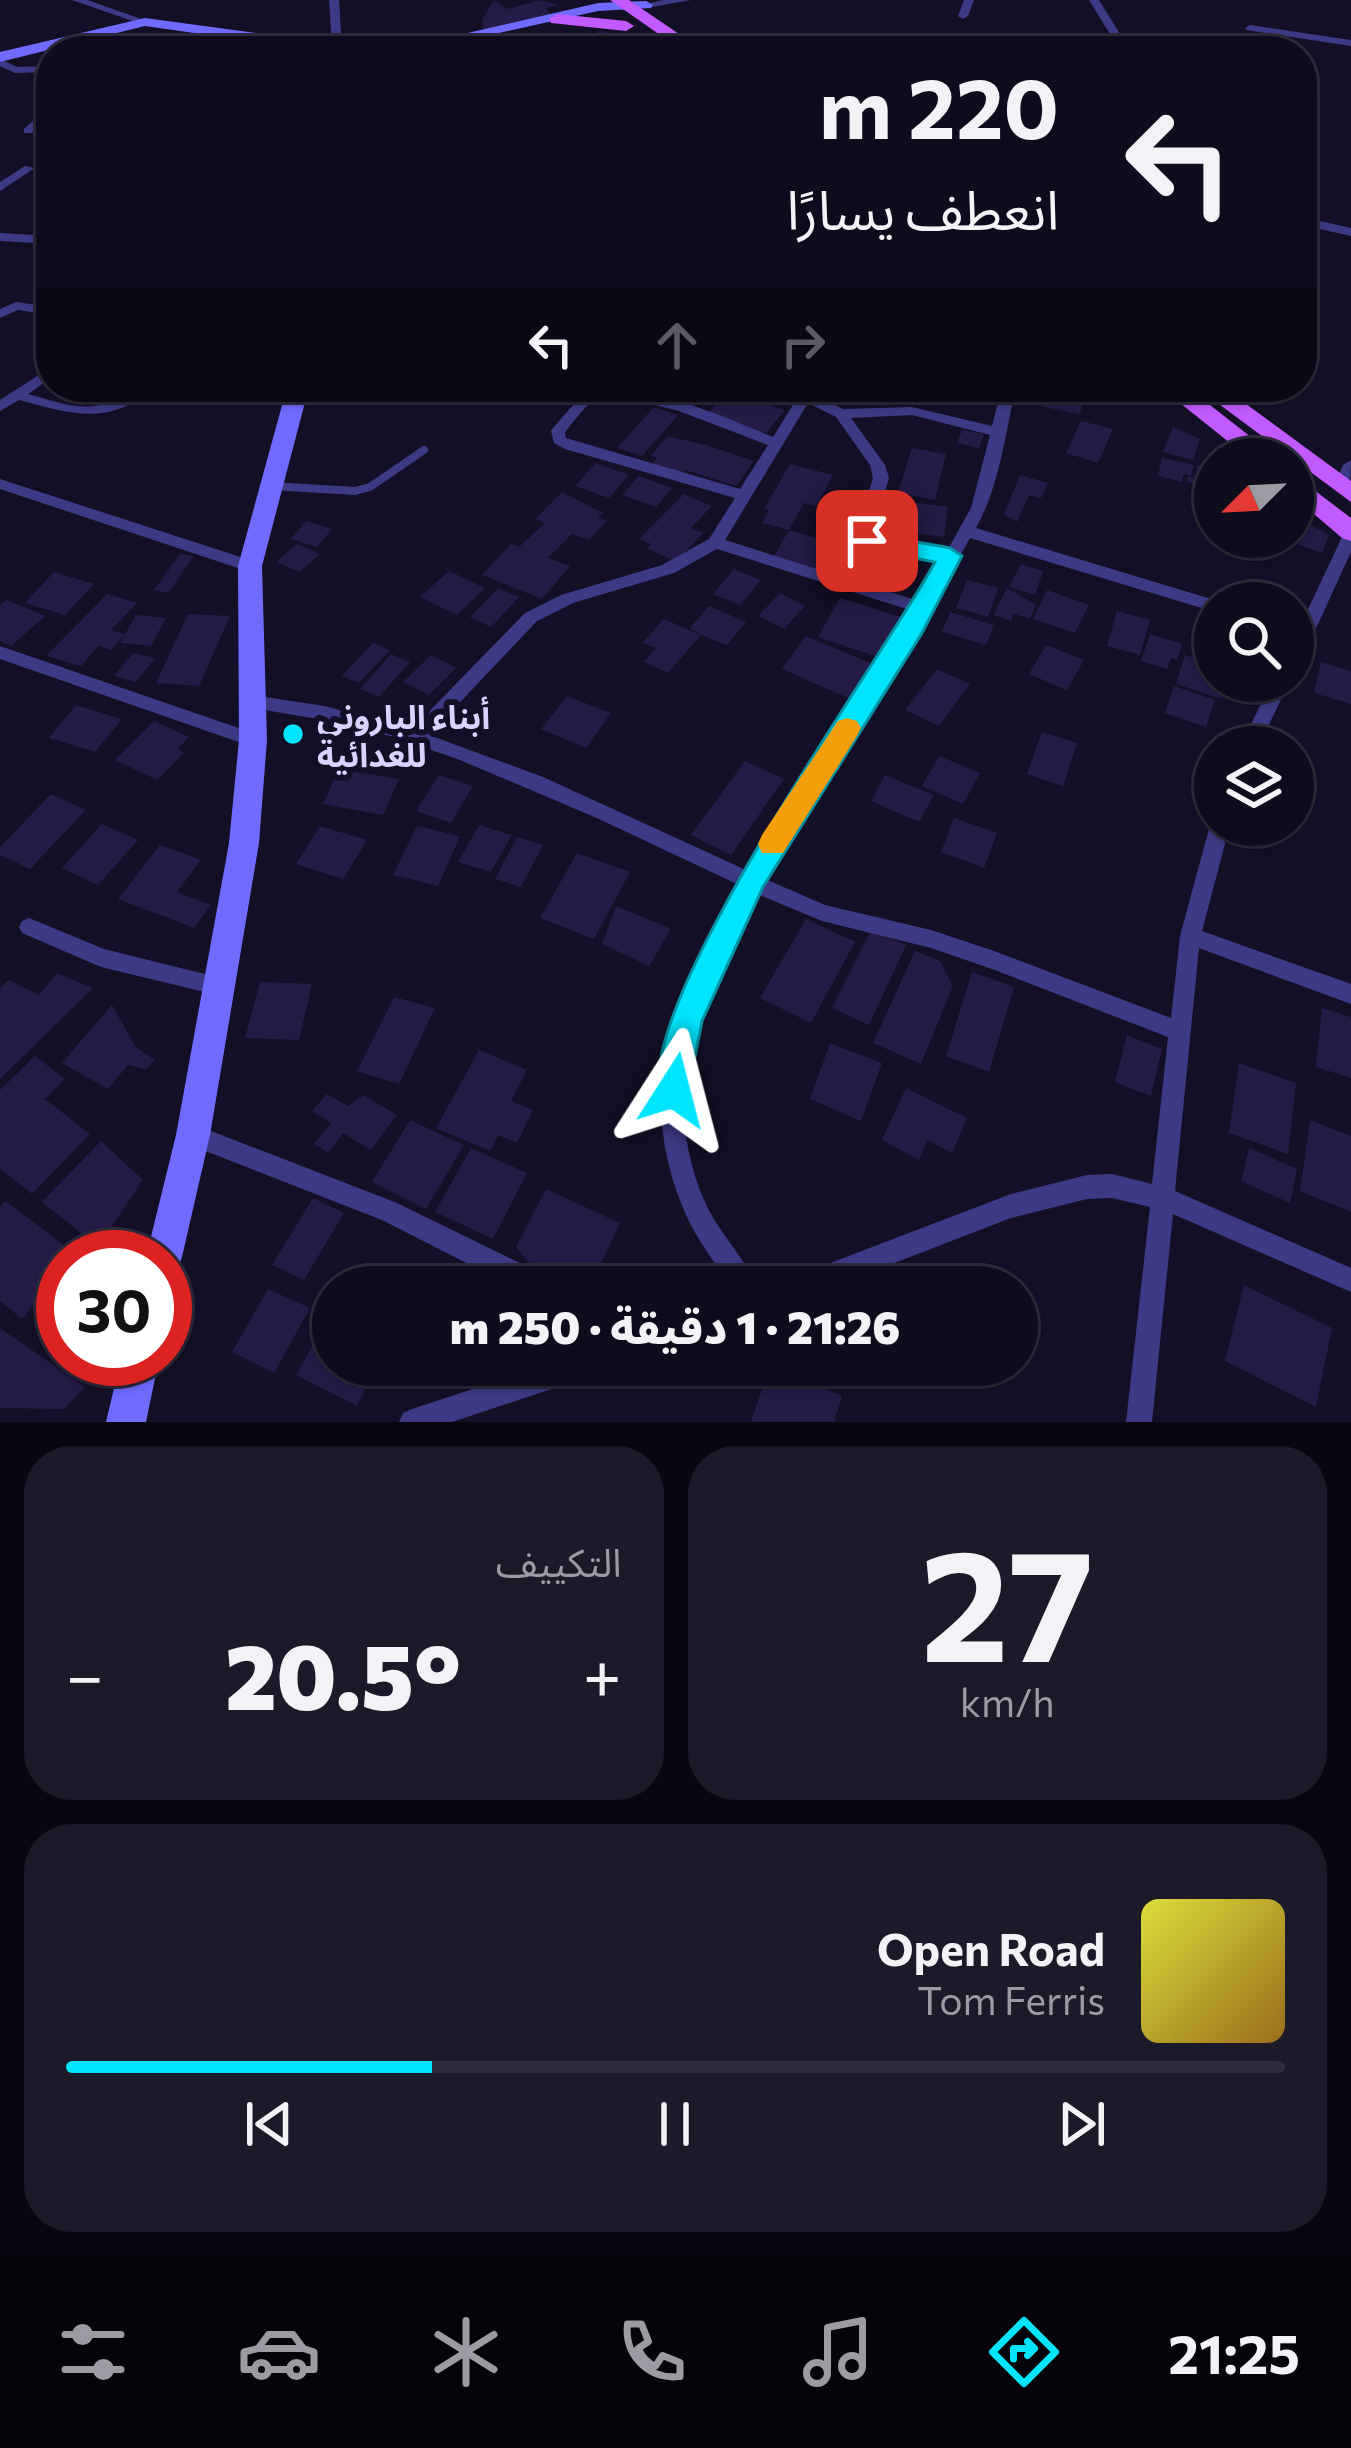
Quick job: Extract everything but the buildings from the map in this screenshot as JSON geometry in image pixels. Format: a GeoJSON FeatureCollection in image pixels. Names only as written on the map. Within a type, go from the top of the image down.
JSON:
{"type":"FeatureCollection","features":[{"type":"Feature","properties":{"kind":"main road"},"geometry":{"type":"LineString","coordinates":[[655,24],[679,1]]}},
{"type":"Feature","properties":{"kind":"main road"},"geometry":{"type":"LineString","coordinates":[[557,18],[613,7],[673,36]]}},
{"type":"Feature","properties":{"kind":"main road"},"geometry":{"type":"LineString","coordinates":[[557,18],[613,7]]}},
{"type":"Feature","properties":{"kind":"main road"},"geometry":{"type":"LineString","coordinates":[[613,7],[647,36]]}},
{"type":"Feature","properties":{"kind":"main road"},"geometry":{"type":"LineString","coordinates":[[1192,402],[1239,438]]}},
{"type":"Feature","properties":{"kind":"main road"},"geometry":{"type":"LineString","coordinates":[[1230,402],[1348,482]]}},
{"type":"Feature","properties":{"kind":"main road"},"geometry":{"type":"LineString","coordinates":[[1314,501],[1351,534]]}},
{"type":"Feature","properties":{"kind":"street"},"geometry":{"type":"LineString","coordinates":[[77,0],[145,22],[249,36]]}},
{"type":"Feature","properties":{"kind":"street"},"geometry":{"type":"LineString","coordinates":[[334,0],[342,36]]}},
{"type":"Feature","properties":{"kind":"street"},"geometry":{"type":"LineString","coordinates":[[963,16],[969,0]]}},
{"type":"Feature","properties":{"kind":"street"},"geometry":{"type":"LineString","coordinates":[[1094,0],[1115,36]]}},
{"type":"Feature","properties":{"kind":"street"},"geometry":{"type":"LineString","coordinates":[[613,7],[679,1]]}},
{"type":"Feature","properties":{"kind":"street"},"geometry":{"type":"LineString","coordinates":[[470,36],[557,18]]}},
{"type":"Feature","properties":{"kind":"street"},"geometry":{"type":"LineString","coordinates":[[90,36],[145,22]]}},
{"type":"Feature","properties":{"kind":"street"},"geometry":{"type":"LineString","coordinates":[[1250,28],[1304,36]]}},
{"type":"Feature","properties":{"kind":"street"},"geometry":{"type":"LineString","coordinates":[[1317,38],[1351,43]]}},
{"type":"Feature","properties":{"kind":"street"},"geometry":{"type":"LineString","coordinates":[[0,59],[36,50]]}},
{"type":"Feature","properties":{"kind":"street"},"geometry":{"type":"LineString","coordinates":[[0,59],[15,70],[36,69]]}},
{"type":"Feature","properties":{"kind":"street"},"geometry":{"type":"LineString","coordinates":[[28,130],[36,122]]}},
{"type":"Feature","properties":{"kind":"street"},"geometry":{"type":"LineString","coordinates":[[0,187],[29,168]]}},
{"type":"Feature","properties":{"kind":"street"},"geometry":{"type":"LineString","coordinates":[[1317,224],[1351,232]]}},
{"type":"Feature","properties":{"kind":"street"},"geometry":{"type":"LineString","coordinates":[[0,237],[36,239]]}},
{"type":"Feature","properties":{"kind":"street"},"geometry":{"type":"LineString","coordinates":[[0,314],[16,306],[36,309]]}},
{"type":"Feature","properties":{"kind":"street"},"geometry":{"type":"LineString","coordinates":[[0,406],[36,382]]}},
{"type":"Feature","properties":{"kind":"street"},"geometry":{"type":"LineString","coordinates":[[17,395],[36,400]]}},
{"type":"Feature","properties":{"kind":"street"},"geometry":{"type":"LineString","coordinates":[[43,402],[88,414],[125,402]]}},
{"type":"Feature","properties":{"kind":"street"},"geometry":{"type":"LineString","coordinates":[[170,1230],[193,1135],[244,843],[253,740],[250,566],[294,402]]}},
{"type":"Feature","properties":{"kind":"street"},"geometry":{"type":"LineString","coordinates":[[585,402],[558,431],[559,440],[743,495]]}},
{"type":"Feature","properties":{"kind":"street"},"geometry":{"type":"LineString","coordinates":[[661,402],[776,443]]}},
{"type":"Feature","properties":{"kind":"street"},"geometry":{"type":"LineString","coordinates":[[415,738],[531,617],[567,599],[668,569],[715,543],[802,402]]}},
{"type":"Feature","properties":{"kind":"street"},"geometry":{"type":"LineString","coordinates":[[823,402],[842,414],[881,478],[863,537],[950,556]]}},
{"type":"Feature","properties":{"kind":"street"},"geometry":{"type":"LineString","coordinates":[[731,1266],[697,1213],[680,1165],[672,1115],[685,1021],[751,880],[968,531],[979,508],[1006,402]]}},
{"type":"Feature","properties":{"kind":"street"},"geometry":{"type":"LineString","coordinates":[[842,414],[912,411],[1000,433]]}},
{"type":"Feature","properties":{"kind":"street"},"geometry":{"type":"LineString","coordinates":[[0,484],[250,566]]}},
{"type":"Feature","properties":{"kind":"street"},"geometry":{"type":"LineString","coordinates":[[968,531],[1194,600]]}},
{"type":"Feature","properties":{"kind":"street"},"geometry":{"type":"LineString","coordinates":[[1314,606],[1351,534]]}},
{"type":"Feature","properties":{"kind":"street"},"geometry":{"type":"LineString","coordinates":[[715,543],[922,608]]}},
{"type":"Feature","properties":{"kind":"street"},"geometry":{"type":"LineString","coordinates":[[0,652],[253,740]]}},
{"type":"Feature","properties":{"kind":"street"},"geometry":{"type":"LineString","coordinates":[[252,702],[333,713],[415,738],[653,834],[814,910],[931,939],[1180,1032]]}},
{"type":"Feature","properties":{"kind":"street"},"geometry":{"type":"LineString","coordinates":[[1139,1422],[1190,936],[1214,846]]}},
{"type":"Feature","properties":{"kind":"street"},"geometry":{"type":"LineString","coordinates":[[29,928],[100,958],[217,986]]}},
{"type":"Feature","properties":{"kind":"street"},"geometry":{"type":"LineString","coordinates":[[1190,936],[1351,994]]}},
{"type":"Feature","properties":{"kind":"street"},"geometry":{"type":"LineString","coordinates":[[193,1135],[389,1210],[498,1266]]}},
{"type":"Feature","properties":{"kind":"street"},"geometry":{"type":"LineString","coordinates":[[857,1266],[1051,1195],[1112,1186],[1163,1198],[1351,1280]]}},
{"type":"Feature","properties":{"kind":"street"},"geometry":{"type":"LineString","coordinates":[[126,1422],[134,1386]]}},
{"type":"Feature","properties":{"kind":"street"},"geometry":{"type":"LineString","coordinates":[[412,1422],[505,1386]]}},
{"type":"Feature","properties":{"kind":"lane"},"geometry":{"type":"LineString","coordinates":[[272,486],[355,491],[370,487],[424,450]]}},
{"type":"Feature","properties":{"kind":"slow traffic"},"geometry":{"type":"LineString","coordinates":[[772,844],[847,728]]}},
{"type":"Feature","properties":{"kind":"place","name":"أبناء البارونى للغدائية"},"geometry":{"type":"Point","coordinates":[293,734]}},
{"type":"Feature","properties":{"kind":"route"},"geometry":{"type":"LineString","coordinates":[[674,1090],[685,1021],[751,880],[913,626],[950,556],[867,541]]}}]}
